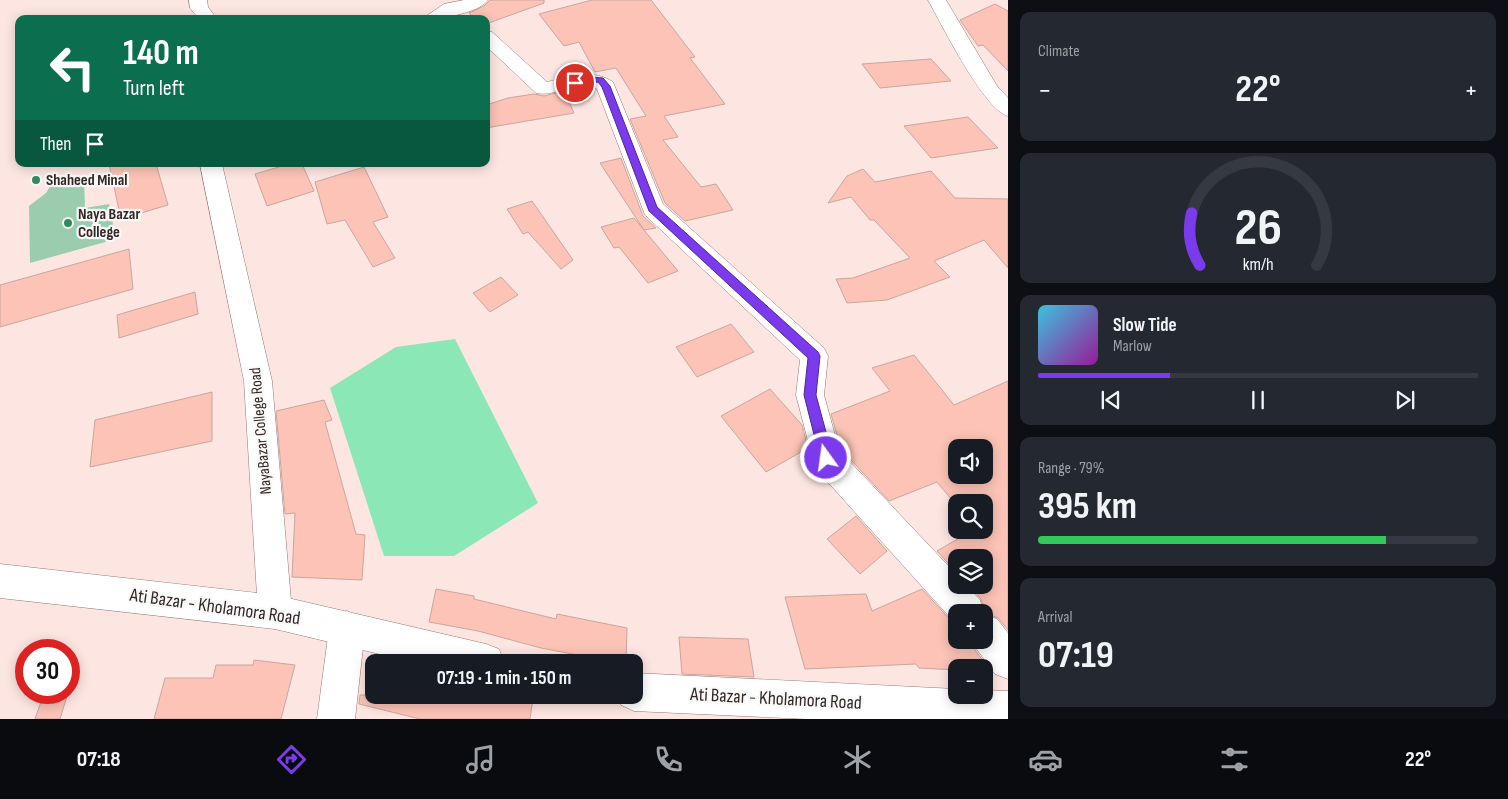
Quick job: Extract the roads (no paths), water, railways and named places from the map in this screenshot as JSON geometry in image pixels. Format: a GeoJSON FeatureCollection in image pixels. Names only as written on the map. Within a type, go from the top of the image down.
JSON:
{"type":"FeatureCollection","features":[{"type":"Feature","properties":{"kind":"street"},"geometry":{"type":"LineString","coordinates":[[198,0],[199,8],[205,15]]}},
{"type":"Feature","properties":{"kind":"street"},"geometry":{"type":"LineString","coordinates":[[440,15],[479,0]]}},
{"type":"Feature","properties":{"kind":"street"},"geometry":{"type":"LineString","coordinates":[[936,0],[989,89],[1008,110]]}},
{"type":"Feature","properties":{"kind":"street"},"geometry":{"type":"LineString","coordinates":[[490,40],[543,89],[592,79],[600,80],[606,86],[653,209],[814,356],[810,395],[826,458],[961,604]]}},
{"type":"Feature","properties":{"kind":"street","name":"NayaBazar College Road"},"geometry":{"type":"LineString","coordinates":[[219,168],[258,381],[275,612]]}},
{"type":"Feature","properties":{"kind":"street","name":"Ati Bazar - Kholamora Road"},"geometry":{"type":"LineString","coordinates":[[0,581],[275,612],[452,654]]}},
{"type":"Feature","properties":{"kind":"street"},"geometry":{"type":"LineString","coordinates":[[336,719],[347,629]]}},
{"type":"Feature","properties":{"kind":"street"},"geometry":{"type":"LineString","coordinates":[[993,642],[1008,660]]}},
{"type":"Feature","properties":{"kind":"street","name":"Ati Bazar - Kholamora Road"},"geometry":{"type":"LineString","coordinates":[[643,692],[1008,710]]}},
{"type":"Feature","properties":{"kind":"place","name":"Shaheed Minal"},"geometry":{"type":"Point","coordinates":[36,180]}},
{"type":"Feature","properties":{"kind":"place","name":"Naya Bazar College"},"geometry":{"type":"Point","coordinates":[68,223]}}]}
